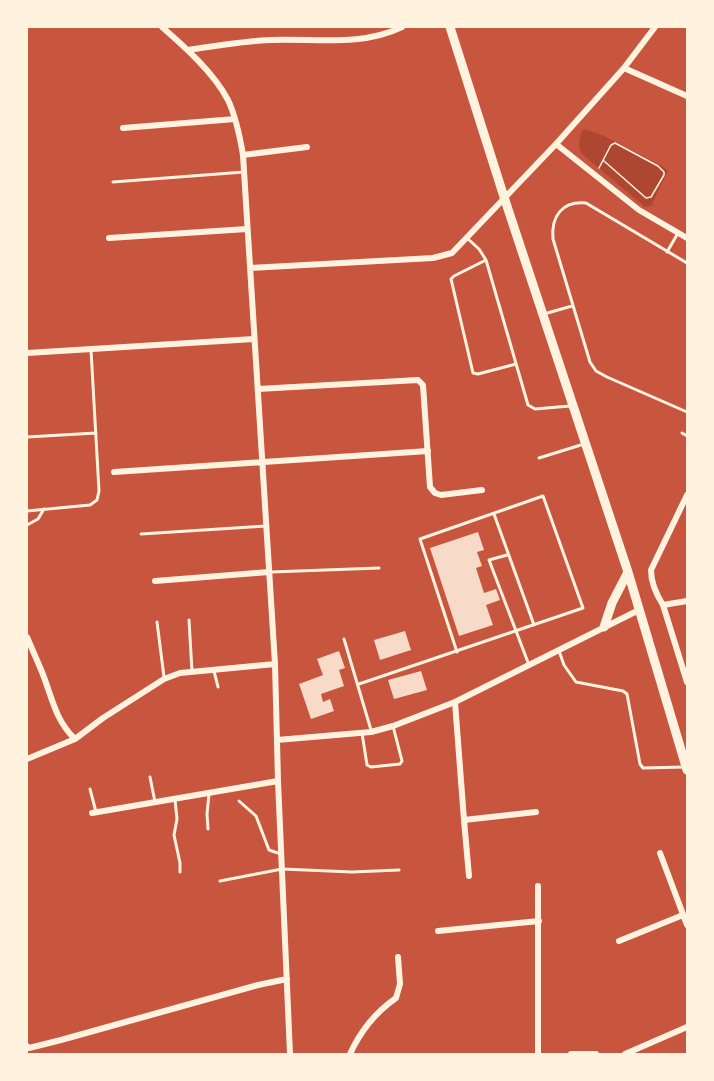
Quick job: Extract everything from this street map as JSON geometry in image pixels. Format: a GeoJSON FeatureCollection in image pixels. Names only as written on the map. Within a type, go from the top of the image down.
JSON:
{"type":"FeatureCollection","features":[{"type":"Feature","properties":{"kind":"main road"},"geometry":{"type":"LineString","coordinates":[[450,27],[628,572],[687,768]]}},
{"type":"Feature","properties":{"kind":"main road"},"geometry":{"type":"LineString","coordinates":[[604,627],[612,603],[628,572]]}},
{"type":"Feature","properties":{"kind":"street"},"geometry":{"type":"LineString","coordinates":[[162,27],[188,50],[222,90],[235,118],[243,155],[275,663],[290,1054]]}},
{"type":"Feature","properties":{"kind":"street"},"geometry":{"type":"LineString","coordinates":[[188,50],[267,40],[356,40],[379,36],[402,27]]}},
{"type":"Feature","properties":{"kind":"street"},"geometry":{"type":"LineString","coordinates":[[250,268],[433,258],[453,253],[624,68],[655,27]]}},
{"type":"Feature","properties":{"kind":"street"},"geometry":{"type":"LineString","coordinates":[[624,68],[687,96]]}},
{"type":"Feature","properties":{"kind":"street"},"geometry":{"type":"LineString","coordinates":[[123,128],[235,118]]}},
{"type":"Feature","properties":{"kind":"street"},"geometry":{"type":"LineString","coordinates":[[556,144],[639,210],[687,238]]}},
{"type":"Feature","properties":{"kind":"street"},"geometry":{"type":"LineString","coordinates":[[243,155],[307,147]]}},
{"type":"Feature","properties":{"kind":"street"},"geometry":{"type":"LineString","coordinates":[[109,238],[247,230]]}},
{"type":"Feature","properties":{"kind":"street"},"geometry":{"type":"LineString","coordinates":[[27,353],[254,339]]}},
{"type":"Feature","properties":{"kind":"street"},"geometry":{"type":"LineString","coordinates":[[258,389],[418,380],[423,385],[430,487],[435,493],[441,495],[482,490]]}},
{"type":"Feature","properties":{"kind":"street"},"geometry":{"type":"LineString","coordinates":[[114,472],[428,450]]}},
{"type":"Feature","properties":{"kind":"street"},"geometry":{"type":"LineString","coordinates":[[687,495],[651,570],[653,586],[663,605],[687,682]]}},
{"type":"Feature","properties":{"kind":"street"},"geometry":{"type":"LineString","coordinates":[[155,580],[269,572]]}},
{"type":"Feature","properties":{"kind":"street"},"geometry":{"type":"LineString","coordinates":[[663,605],[687,601]]}},
{"type":"Feature","properties":{"kind":"street"},"geometry":{"type":"LineString","coordinates":[[277,740],[371,732],[393,726],[455,702],[639,610]]}},
{"type":"Feature","properties":{"kind":"street"},"geometry":{"type":"LineString","coordinates":[[27,637],[55,710],[67,731],[75,739]]}},
{"type":"Feature","properties":{"kind":"street"},"geometry":{"type":"LineString","coordinates":[[27,759],[75,739],[164,679],[192,671],[275,663]]}},
{"type":"Feature","properties":{"kind":"street"},"geometry":{"type":"LineString","coordinates":[[455,702],[469,876]]}},
{"type":"Feature","properties":{"kind":"street"},"geometry":{"type":"LineString","coordinates":[[94,813],[278,780]]}},
{"type":"Feature","properties":{"kind":"street"},"geometry":{"type":"LineString","coordinates":[[464,820],[536,812]]}},
{"type":"Feature","properties":{"kind":"street"},"geometry":{"type":"LineString","coordinates":[[660,853],[687,925]]}},
{"type":"Feature","properties":{"kind":"street"},"geometry":{"type":"LineString","coordinates":[[538,886],[538,1054]]}},
{"type":"Feature","properties":{"kind":"street"},"geometry":{"type":"LineString","coordinates":[[619,941],[683,915]]}},
{"type":"Feature","properties":{"kind":"street"},"geometry":{"type":"LineString","coordinates":[[438,931],[539,921]]}},
{"type":"Feature","properties":{"kind":"street"},"geometry":{"type":"LineString","coordinates":[[350,1054],[358,1038],[385,1006],[396,998],[400,984],[398,957]]}},
{"type":"Feature","properties":{"kind":"street"},"geometry":{"type":"LineString","coordinates":[[29,1049],[258,985],[287,979]]}},
{"type":"Feature","properties":{"kind":"street"},"geometry":{"type":"LineString","coordinates":[[625,1054],[687,1027]]}},
{"type":"Feature","properties":{"kind":"street"},"geometry":{"type":"LineString","coordinates":[[571,1054],[596,1054]]}},
{"type":"Feature","properties":{"kind":"lane"},"geometry":{"type":"LineString","coordinates":[[113,182],[244,172]]}},
{"type":"Feature","properties":{"kind":"lane"},"geometry":{"type":"LineString","coordinates":[[687,263],[586,203],[575,202],[565,206],[554,220],[553,239],[590,362],[596,371],[687,412]]}},
{"type":"Feature","properties":{"kind":"lane"},"geometry":{"type":"LineString","coordinates":[[667,252],[678,233]]}},
{"type":"Feature","properties":{"kind":"lane"},"geometry":{"type":"LineString","coordinates":[[467,238],[479,249],[486,260],[529,407],[535,409],[572,405]]}},
{"type":"Feature","properties":{"kind":"lane"},"geometry":{"type":"LineString","coordinates":[[486,260],[451,279],[472,373],[478,374],[516,364]]}},
{"type":"Feature","properties":{"kind":"lane"},"geometry":{"type":"LineString","coordinates":[[542,314],[573,306]]}},
{"type":"Feature","properties":{"kind":"lane"},"geometry":{"type":"LineString","coordinates":[[27,511],[90,505],[97,500],[99,491],[90,350]]}},
{"type":"Feature","properties":{"kind":"lane"},"geometry":{"type":"LineString","coordinates":[[27,437],[96,433]]}},
{"type":"Feature","properties":{"kind":"lane"},"geometry":{"type":"LineString","coordinates":[[682,433],[687,436]]}},
{"type":"Feature","properties":{"kind":"lane"},"geometry":{"type":"LineString","coordinates":[[539,458],[586,444]]}},
{"type":"Feature","properties":{"kind":"lane"},"geometry":{"type":"LineString","coordinates":[[359,684],[457,652],[534,626],[583,608],[543,496],[420,539],[457,652]]}},
{"type":"Feature","properties":{"kind":"lane"},"geometry":{"type":"LineString","coordinates":[[27,525],[38,519],[44,509]]}},
{"type":"Feature","properties":{"kind":"lane"},"geometry":{"type":"LineString","coordinates":[[494,514],[534,626]]}},
{"type":"Feature","properties":{"kind":"lane"},"geometry":{"type":"LineString","coordinates":[[141,534],[266,526]]}},
{"type":"Feature","properties":{"kind":"lane"},"geometry":{"type":"LineString","coordinates":[[507,555],[489,561],[529,664]]}},
{"type":"Feature","properties":{"kind":"lane"},"geometry":{"type":"LineString","coordinates":[[269,572],[379,568]]}},
{"type":"Feature","properties":{"kind":"lane"},"geometry":{"type":"LineString","coordinates":[[189,620],[192,671]]}},
{"type":"Feature","properties":{"kind":"lane"},"geometry":{"type":"LineString","coordinates":[[158,622],[164,679]]}},
{"type":"Feature","properties":{"kind":"lane"},"geometry":{"type":"LineString","coordinates":[[345,639],[371,732]]}},
{"type":"Feature","properties":{"kind":"lane"},"geometry":{"type":"LineString","coordinates":[[558,649],[564,665],[576,682],[623,691],[627,694],[640,764],[643,768],[687,768]]}},
{"type":"Feature","properties":{"kind":"lane"},"geometry":{"type":"LineString","coordinates":[[214,669],[218,687]]}},
{"type":"Feature","properties":{"kind":"lane"},"geometry":{"type":"LineString","coordinates":[[362,733],[367,765],[371,767],[400,764],[402,761],[393,726]]}},
{"type":"Feature","properties":{"kind":"lane"},"geometry":{"type":"LineString","coordinates":[[150,777],[155,802]]}},
{"type":"Feature","properties":{"kind":"lane"},"geometry":{"type":"LineString","coordinates":[[90,789],[94,813]]}},
{"type":"Feature","properties":{"kind":"lane"},"geometry":{"type":"LineString","coordinates":[[208,829],[209,792]]}},
{"type":"Feature","properties":{"kind":"lane"},"geometry":{"type":"LineString","coordinates":[[175,798],[177,819],[175,841],[180,872]]}},
{"type":"Feature","properties":{"kind":"lane"},"geometry":{"type":"LineString","coordinates":[[239,801],[256,816],[269,850],[281,854]]}},
{"type":"Feature","properties":{"kind":"lane"},"geometry":{"type":"LineString","coordinates":[[219,882],[282,870],[352,872],[399,870]]}},
{"type":"Feature","properties":{"kind":"path"},"geometry":{"type":"LineString","coordinates":[[599,168],[610,145],[617,143],[658,166],[664,175],[654,192],[646,198],[603,161]]}},
{"type":"Feature","properties":{"kind":"shaded area"},"geometry":{"type":"Polygon","coordinates":[[[584,129],[602,135],[668,171],[651,206],[645,207],[581,153],[580,141],[584,129]]]}},
{"type":"Feature","properties":{"kind":"building"},"geometry":{"type":"Polygon","coordinates":[[[478,532],[484,550],[477,552],[482,566],[476,568],[484,593],[496,589],[500,600],[486,605],[493,625],[459,636],[430,548],[478,532]]]}},
{"type":"Feature","properties":{"kind":"building"},"geometry":{"type":"Polygon","coordinates":[[[405,631],[411,650],[380,660],[374,640],[405,631]]]}},
{"type":"Feature","properties":{"kind":"building"},"geometry":{"type":"Polygon","coordinates":[[[339,651],[345,668],[339,670],[344,686],[321,694],[323,702],[330,699],[334,711],[311,719],[299,684],[323,675],[317,659],[339,651]]]}},
{"type":"Feature","properties":{"kind":"building"},"geometry":{"type":"Polygon","coordinates":[[[421,671],[427,690],[394,699],[388,680],[421,671]]]}}]}
